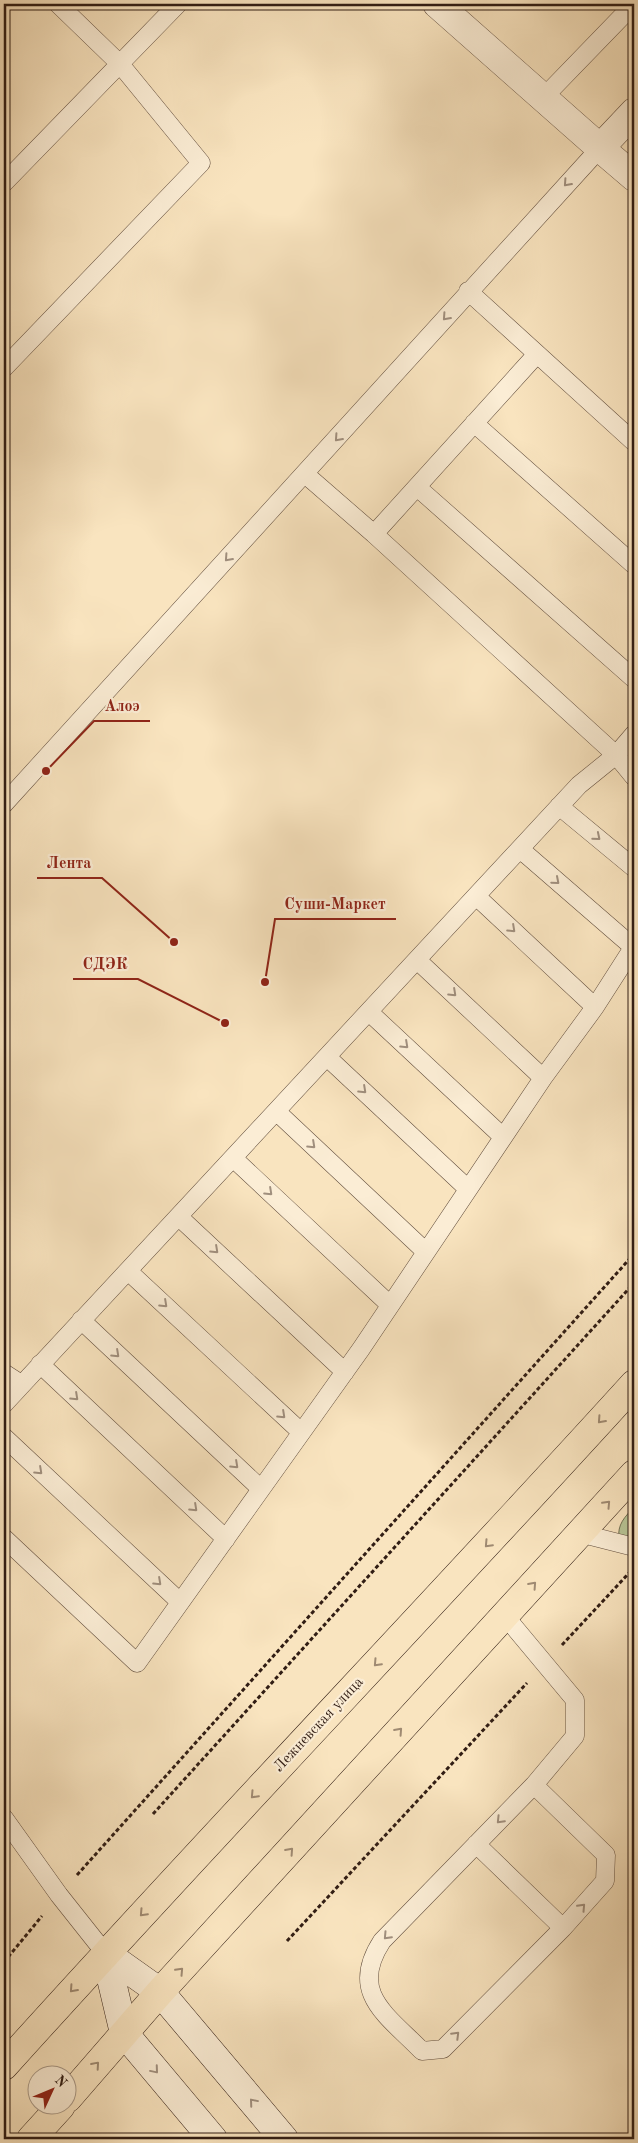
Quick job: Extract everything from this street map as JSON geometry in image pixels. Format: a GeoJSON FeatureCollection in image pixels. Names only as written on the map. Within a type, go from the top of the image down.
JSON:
{"type":"FeatureCollection","features":[{"type":"Feature","properties":{"kind":"highway","name":"Лежневская улица"},"geometry":{"type":"LineString","coordinates":[[4,2066],[106,1953],[528,1501],[634,1384]]}},
{"type":"Feature","properties":{"kind":"highway"},"geometry":{"type":"LineString","coordinates":[[78,2086],[160,1992],[634,1474]]}},
{"type":"Feature","properties":{"kind":"highway"},"geometry":{"type":"LineString","coordinates":[[30,2139],[51,2116]]}},
{"type":"Feature","properties":{"kind":"main road"},"geometry":{"type":"LineString","coordinates":[[437,4],[634,177]]}},
{"type":"Feature","properties":{"kind":"main road"},"geometry":{"type":"LineString","coordinates":[[600,148],[634,112]]}},
{"type":"Feature","properties":{"kind":"main road"},"geometry":{"type":"LineString","coordinates":[[106,1953],[160,1992],[284,2139]]}},
{"type":"Feature","properties":{"kind":"main road"},"geometry":{"type":"LineString","coordinates":[[106,1953],[124,2033],[213,2139]]}},
{"type":"Feature","properties":{"kind":"lane"},"geometry":{"type":"LineString","coordinates":[[4,368],[201,163],[120,64],[58,4]]}},
{"type":"Feature","properties":{"kind":"lane"},"geometry":{"type":"LineString","coordinates":[[4,183],[178,4]]}},
{"type":"Feature","properties":{"kind":"lane"},"geometry":{"type":"LineString","coordinates":[[544,97],[634,4]]}},
{"type":"Feature","properties":{"kind":"lane"},"geometry":{"type":"LineString","coordinates":[[4,804],[305,474],[468,291],[600,148]]}},
{"type":"Feature","properties":{"kind":"lane"},"geometry":{"type":"LineString","coordinates":[[468,291],[634,442]]}},
{"type":"Feature","properties":{"kind":"lane"},"geometry":{"type":"LineString","coordinates":[[374,534],[536,354]]}},
{"type":"Feature","properties":{"kind":"lane"},"geometry":{"type":"LineString","coordinates":[[474,423],[634,565]]}},
{"type":"Feature","properties":{"kind":"lane"},"geometry":{"type":"LineString","coordinates":[[305,474],[374,534],[616,755],[634,777]]}},
{"type":"Feature","properties":{"kind":"lane"},"geometry":{"type":"LineString","coordinates":[[417,486],[634,679]]}},
{"type":"Feature","properties":{"kind":"lane"},"geometry":{"type":"LineString","coordinates":[[4,1404],[579,785],[616,755],[634,734]]}},
{"type":"Feature","properties":{"kind":"lane"},"geometry":{"type":"LineString","coordinates":[[560,806],[634,868]]}},
{"type":"Feature","properties":{"kind":"lane"},"geometry":{"type":"LineString","coordinates":[[4,1538],[137,1663],[345,1372],[543,1078],[634,947],[520,849]]}},
{"type":"Feature","properties":{"kind":"lane"},"geometry":{"type":"LineString","coordinates":[[476,896],[594,1007]]}},
{"type":"Feature","properties":{"kind":"lane"},"geometry":{"type":"LineString","coordinates":[[417,960],[543,1078]]}},
{"type":"Feature","properties":{"kind":"lane"},"geometry":{"type":"LineString","coordinates":[[369,1012],[503,1137]]}},
{"type":"Feature","properties":{"kind":"lane"},"geometry":{"type":"LineString","coordinates":[[327,1057],[468,1189]]}},
{"type":"Feature","properties":{"kind":"lane"},"geometry":{"type":"LineString","coordinates":[[277,1112],[426,1252]]}},
{"type":"Feature","properties":{"kind":"lane"},"geometry":{"type":"LineString","coordinates":[[233,1158],[390,1305]]}},
{"type":"Feature","properties":{"kind":"lane"},"geometry":{"type":"LineString","coordinates":[[179,1217],[345,1372]]}},
{"type":"Feature","properties":{"kind":"lane"},"geometry":{"type":"LineString","coordinates":[[128,1271],[301,1432]]}},
{"type":"Feature","properties":{"kind":"lane"},"geometry":{"type":"LineString","coordinates":[[81,1320],[261,1489]]}},
{"type":"Feature","properties":{"kind":"lane"},"geometry":{"type":"LineString","coordinates":[[40,1364],[226,1539]]}},
{"type":"Feature","properties":{"kind":"lane"},"geometry":{"type":"LineString","coordinates":[[4,1373],[21,1384]]}},
{"type":"Feature","properties":{"kind":"lane"},"geometry":{"type":"LineString","coordinates":[[4,1437],[180,1602]]}},
{"type":"Feature","properties":{"kind":"lane"},"geometry":{"type":"LineString","coordinates":[[579,1534],[634,1547]]}},
{"type":"Feature","properties":{"kind":"lane"},"geometry":{"type":"LineString","coordinates":[[505,1616],[575,1700],[575,1736],[534,1785],[382,1941],[373,1955],[368,1969],[368,1984],[376,2002],[422,2051],[443,2049],[562,1928],[605,1881],[606,1855],[534,1785]]}},
{"type":"Feature","properties":{"kind":"lane"},"geometry":{"type":"LineString","coordinates":[[4,1818],[59,1895],[106,1953]]}},
{"type":"Feature","properties":{"kind":"lane"},"geometry":{"type":"LineString","coordinates":[[476,1844],[562,1928]]}},
{"type":"Feature","properties":{"kind":"path"},"geometry":{"type":"LineString","coordinates":[[4,1962],[59,1895],[634,1254]]}},
{"type":"Feature","properties":{"kind":"path"},"geometry":{"type":"LineString","coordinates":[[153,1814],[634,1283]]}},
{"type":"Feature","properties":{"kind":"path"},"geometry":{"type":"LineString","coordinates":[[287,1941],[634,1567]]}},
{"type":"Feature","properties":{"kind":"green space"},"geometry":{"type":"Polygon","coordinates":[[[634,1507],[634,1547],[619,1539],[619,1529],[622,1521],[634,1507]]]}},
{"type":"Feature","properties":{"kind":"place","name":"Алоэ"},"geometry":{"type":"Point","coordinates":[46,771]}},
{"type":"Feature","properties":{"kind":"place","name":"Лента"},"geometry":{"type":"Point","coordinates":[174,942]}},
{"type":"Feature","properties":{"kind":"place","name":"Суши-Маркет"},"geometry":{"type":"Point","coordinates":[265,982]}},
{"type":"Feature","properties":{"kind":"place","name":"СДЭК"},"geometry":{"type":"Point","coordinates":[225,1023]}}]}
